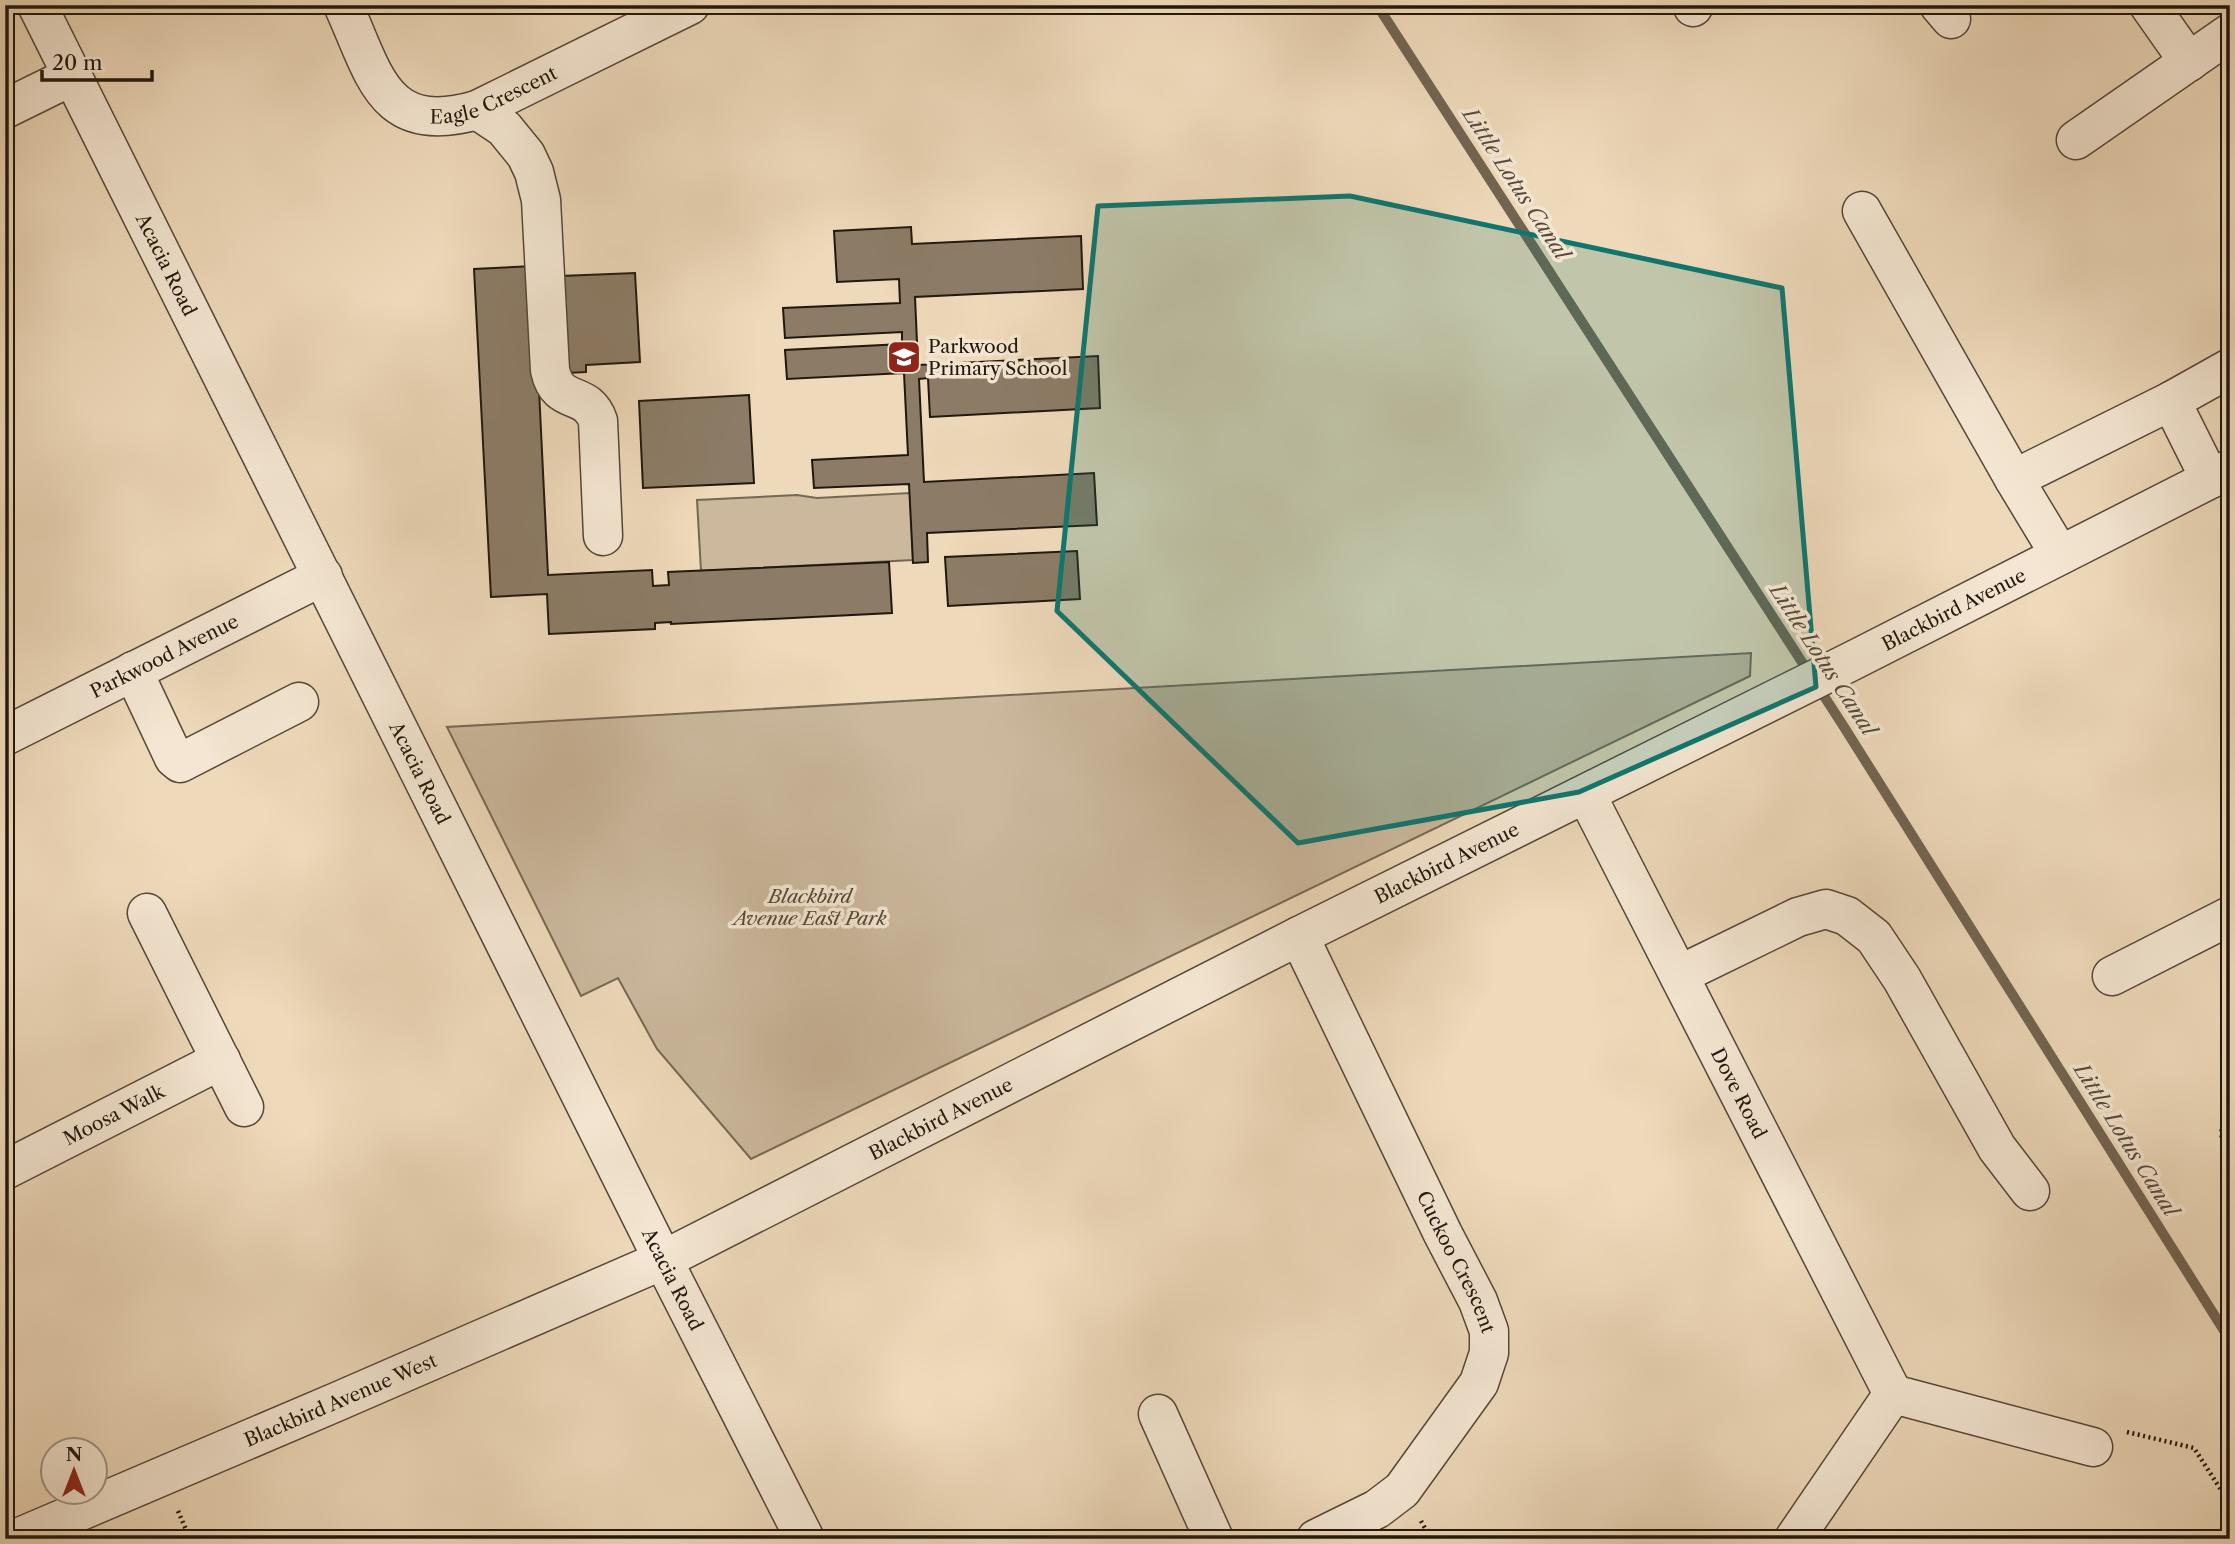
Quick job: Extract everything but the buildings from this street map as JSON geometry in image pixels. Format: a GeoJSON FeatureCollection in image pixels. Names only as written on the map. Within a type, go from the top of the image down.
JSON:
{"type":"FeatureCollection","features":[{"type":"Feature","properties":{"kind":"street","name":"Acacia Road"},"geometry":{"type":"LineString","coordinates":[[37,5],[804,1539]]}},
{"type":"Feature","properties":{"kind":"street","name":"Eagle Crescent"},"geometry":{"type":"LineString","coordinates":[[343,5],[381,88],[403,110],[435,118],[453,117],[477,110],[690,5]]}},
{"type":"Feature","properties":{"kind":"street"},"geometry":{"type":"LineString","coordinates":[[2149,5],[2189,62]]}},
{"type":"Feature","properties":{"kind":"street"},"geometry":{"type":"LineString","coordinates":[[2226,5],[2230,11]]}},
{"type":"Feature","properties":{"kind":"street"},"geometry":{"type":"LineString","coordinates":[[2076,140],[2230,33]]}},
{"type":"Feature","properties":{"kind":"street"},"geometry":{"type":"LineString","coordinates":[[5,109],[72,76]]}},
{"type":"Feature","properties":{"kind":"street"},"geometry":{"type":"LineString","coordinates":[[477,110],[504,128],[526,155],[534,172],[541,200],[552,380],[564,395],[581,400],[594,412],[598,421],[603,536]]}},
{"type":"Feature","properties":{"kind":"street"},"geometry":{"type":"LineString","coordinates":[[1862,211],[2060,555]]}},
{"type":"Feature","properties":{"kind":"street"},"geometry":{"type":"LineString","coordinates":[[2014,479],[2171,401],[2230,368]]}},
{"type":"Feature","properties":{"kind":"street"},"geometry":{"type":"LineString","coordinates":[[2171,401],[2220,474]]}},
{"type":"Feature","properties":{"kind":"street","name":"Blackbird Avenue"},"geometry":{"type":"LineString","coordinates":[[663,1260],[1299,936],[1852,661],[2220,474]]}},
{"type":"Feature","properties":{"kind":"street","name":"Parkwood Avenue"},"geometry":{"type":"LineString","coordinates":[[5,736],[323,576]]}},
{"type":"Feature","properties":{"kind":"street"},"geometry":{"type":"LineString","coordinates":[[133,671],[174,758],[180,763],[299,702]]}},
{"type":"Feature","properties":{"kind":"street","name":"Dove Road"},"geometry":{"type":"LineString","coordinates":[[1586,794],[1893,1394]]}},
{"type":"Feature","properties":{"kind":"street"},"geometry":{"type":"LineString","coordinates":[[1679,975],[1798,917],[1826,909],[1847,916],[1874,937],[1902,979],[1997,1148],[2030,1191]]}},
{"type":"Feature","properties":{"kind":"street"},"geometry":{"type":"LineString","coordinates":[[146,913],[244,1107]]}},
{"type":"Feature","properties":{"kind":"street"},"geometry":{"type":"LineString","coordinates":[[2112,976],[2230,916]]}},
{"type":"Feature","properties":{"kind":"street","name":"Cuckoo Crescent"},"geometry":{"type":"LineString","coordinates":[[1299,936],[1478,1301],[1489,1331],[1489,1353],[1479,1382],[1402,1490],[1377,1509],[1316,1539]]}},
{"type":"Feature","properties":{"kind":"street","name":"Moosa Walk"},"geometry":{"type":"LineString","coordinates":[[6,1166],[221,1060]]}},
{"type":"Feature","properties":{"kind":"street","name":"Blackbird Avenue West"},"geometry":{"type":"LineString","coordinates":[[15,1539],[334,1404],[663,1260]]}},
{"type":"Feature","properties":{"kind":"street"},"geometry":{"type":"LineString","coordinates":[[1794,1539],[1893,1394],[2093,1447]]}},
{"type":"Feature","properties":{"kind":"street"},"geometry":{"type":"LineString","coordinates":[[1158,1414],[1214,1539]]}},
{"type":"Feature","properties":{"kind":"path"},"geometry":{"type":"LineString","coordinates":[[2230,916],[2223,986],[2228,1010],[2227,1087],[2221,1135],[2230,1152]]}},
{"type":"Feature","properties":{"kind":"path"},"geometry":{"type":"LineString","coordinates":[[2093,1447],[2119,1431],[2194,1448],[2230,1504]]}},
{"type":"Feature","properties":{"kind":"path"},"geometry":{"type":"LineString","coordinates":[[174,1500],[190,1539]]}},
{"type":"Feature","properties":{"kind":"highlighted area"},"geometry":{"type":"Polygon","coordinates":[[[1350,196],[1782,288],[1816,687],[1579,792],[1298,843],[1057,611],[1098,206],[1350,196]]]}},
{"type":"Feature","properties":{"kind":"green space"},"geometry":{"type":"Polygon","coordinates":[[[910,493],[913,560],[701,571],[697,500],[910,493]]]}},
{"type":"Feature","properties":{"kind":"green space","name":"Blackbird Avenue East Park"},"geometry":{"type":"Polygon","coordinates":[[[1751,653],[1750,676],[751,1159],[657,1049],[618,978],[581,996],[447,727],[1751,653]]]}},
{"type":"Feature","properties":{"kind":"waterway","name":"Little Lotus Canal"},"geometry":{"type":"LineString","coordinates":[[1377,5],[1844,727],[2230,1340]]}},
{"type":"Feature","properties":{"kind":"place","name":"Parkwood Primary School"},"geometry":{"type":"Point","coordinates":[904,357]}}]}
